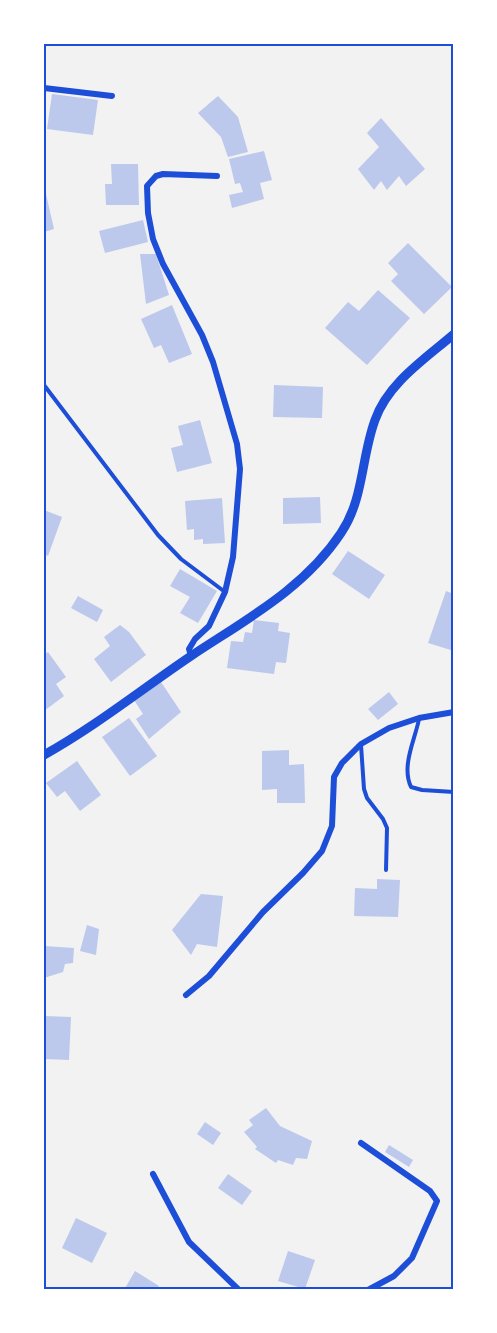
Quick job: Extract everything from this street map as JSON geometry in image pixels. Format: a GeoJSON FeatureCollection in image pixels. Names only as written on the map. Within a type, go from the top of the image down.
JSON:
{"type":"FeatureCollection","features":[{"type":"Feature","properties":{"kind":"street"},"geometry":{"type":"LineString","coordinates":[[44,88],[112,96]]}},
{"type":"Feature","properties":{"kind":"street"},"geometry":{"type":"LineString","coordinates":[[191,656],[189,649],[195,639],[209,626],[225,592],[233,557],[240,469],[237,444],[213,362],[202,335],[163,264],[153,239],[148,213],[147,186],[156,176],[163,174],[217,176]]}},
{"type":"Feature","properties":{"kind":"street"},"geometry":{"type":"LineString","coordinates":[[44,754],[73,738],[191,656],[249,619],[297,584],[325,557],[343,530],[356,503],[375,420],[387,397],[398,382],[453,334]]}},
{"type":"Feature","properties":{"kind":"street"},"geometry":{"type":"LineString","coordinates":[[186,995],[209,976],[263,912],[322,851],[332,826],[334,777],[342,763],[361,744],[389,728],[419,718],[453,712]]}},
{"type":"Feature","properties":{"kind":"street"},"geometry":{"type":"LineString","coordinates":[[361,1143],[430,1191],[437,1201],[412,1258],[394,1276],[368,1290]]}},
{"type":"Feature","properties":{"kind":"street"},"geometry":{"type":"LineString","coordinates":[[153,1174],[189,1242],[239,1290]]}},
{"type":"Feature","properties":{"kind":"lane"},"geometry":{"type":"LineString","coordinates":[[44,386],[159,535],[181,559],[225,592]]}},
{"type":"Feature","properties":{"kind":"lane"},"geometry":{"type":"LineString","coordinates":[[419,718],[408,769],[408,781],[411,787],[422,790],[453,792]]}},
{"type":"Feature","properties":{"kind":"lane"},"geometry":{"type":"LineString","coordinates":[[361,744],[364,789],[384,819],[387,828],[386,870]]}},
{"type":"Feature","properties":{"kind":"building"},"geometry":{"type":"Polygon","coordinates":[[[52,94],[98,100],[93,135],[47,129],[52,94]]]}},
{"type":"Feature","properties":{"kind":"building"},"geometry":{"type":"Polygon","coordinates":[[[218,96],[238,117],[248,152],[228,157],[221,137],[198,113],[218,96]]]}},
{"type":"Feature","properties":{"kind":"building"},"geometry":{"type":"Polygon","coordinates":[[[381,118],[425,169],[406,186],[399,176],[387,190],[381,181],[374,190],[358,169],[379,147],[367,133],[381,118]]]}},
{"type":"Feature","properties":{"kind":"building"},"geometry":{"type":"Polygon","coordinates":[[[264,151],[272,180],[260,183],[264,199],[232,208],[229,195],[243,192],[240,183],[235,184],[229,159],[264,151]]]}},
{"type":"Feature","properties":{"kind":"building"},"geometry":{"type":"Polygon","coordinates":[[[111,164],[138,164],[139,205],[106,205],[105,184],[112,184],[111,164]]]}},
{"type":"Feature","properties":{"kind":"building"},"geometry":{"type":"Polygon","coordinates":[[[44,194],[46,194],[54,229],[44,232],[44,194]]]}},
{"type":"Feature","properties":{"kind":"building"},"geometry":{"type":"Polygon","coordinates":[[[143,220],[148,242],[105,253],[99,231],[143,220]]]}},
{"type":"Feature","properties":{"kind":"building"},"geometry":{"type":"Polygon","coordinates":[[[408,243],[452,287],[424,314],[391,281],[398,274],[388,263],[408,243]]]}},
{"type":"Feature","properties":{"kind":"building"},"geometry":{"type":"Polygon","coordinates":[[[140,254],[156,254],[169,295],[146,304],[140,254]]]}},
{"type":"Feature","properties":{"kind":"building"},"geometry":{"type":"Polygon","coordinates":[[[378,290],[410,318],[367,365],[325,328],[348,302],[359,311],[378,290]]]}},
{"type":"Feature","properties":{"kind":"building"},"geometry":{"type":"Polygon","coordinates":[[[172,305],[192,354],[169,363],[161,345],[154,348],[141,319],[172,305]]]}},
{"type":"Feature","properties":{"kind":"building"},"geometry":{"type":"Polygon","coordinates":[[[274,385],[323,387],[322,418],[273,417],[274,385]]]}},
{"type":"Feature","properties":{"kind":"building"},"geometry":{"type":"Polygon","coordinates":[[[200,420],[212,463],[177,472],[171,448],[183,445],[178,426],[200,420]]]}},
{"type":"Feature","properties":{"kind":"building"},"geometry":{"type":"Polygon","coordinates":[[[320,497],[321,523],[283,524],[283,498],[320,497]]]}},
{"type":"Feature","properties":{"kind":"building"},"geometry":{"type":"Polygon","coordinates":[[[222,498],[225,543],[203,544],[203,539],[194,540],[194,529],[187,530],[185,501],[222,498]]]}},
{"type":"Feature","properties":{"kind":"building"},"geometry":{"type":"Polygon","coordinates":[[[44,510],[62,517],[48,556],[44,554],[44,510]]]}},
{"type":"Feature","properties":{"kind":"building"},"geometry":{"type":"Polygon","coordinates":[[[348,551],[385,575],[369,599],[332,574],[348,551]]]}},
{"type":"Feature","properties":{"kind":"building"},"geometry":{"type":"Polygon","coordinates":[[[180,569],[217,591],[198,623],[180,613],[190,597],[170,586],[180,569]]]}},
{"type":"Feature","properties":{"kind":"building"},"geometry":{"type":"Polygon","coordinates":[[[446,591],[454,594],[454,651],[428,643],[446,591]]]}},
{"type":"Feature","properties":{"kind":"building"},"geometry":{"type":"Polygon","coordinates":[[[78,596],[103,610],[97,622],[71,608],[78,596]]]}},
{"type":"Feature","properties":{"kind":"building"},"geometry":{"type":"Polygon","coordinates":[[[254,620],[279,623],[278,631],[290,633],[286,663],[276,662],[274,674],[227,668],[231,641],[243,642],[245,632],[252,633],[254,620]]]}},
{"type":"Feature","properties":{"kind":"building"},"geometry":{"type":"Polygon","coordinates":[[[120,625],[129,632],[146,655],[111,682],[94,659],[110,646],[104,637],[120,625]]]}},
{"type":"Feature","properties":{"kind":"building"},"geometry":{"type":"Polygon","coordinates":[[[48,652],[66,677],[56,684],[64,696],[44,711],[44,655],[48,652]]]}},
{"type":"Feature","properties":{"kind":"building"},"geometry":{"type":"Polygon","coordinates":[[[161,682],[181,712],[149,739],[136,719],[143,714],[134,700],[161,682]]]}},
{"type":"Feature","properties":{"kind":"building"},"geometry":{"type":"Polygon","coordinates":[[[389,692],[398,704],[378,720],[368,709],[389,692]]]}},
{"type":"Feature","properties":{"kind":"building"},"geometry":{"type":"Polygon","coordinates":[[[129,718],[157,756],[130,776],[102,737],[129,718]]]}},
{"type":"Feature","properties":{"kind":"building"},"geometry":{"type":"Polygon","coordinates":[[[289,750],[289,765],[304,764],[305,803],[277,803],[277,789],[262,790],[262,751],[289,750]]]}},
{"type":"Feature","properties":{"kind":"building"},"geometry":{"type":"Polygon","coordinates":[[[77,761],[101,795],[80,811],[65,791],[57,797],[46,783],[77,761]]]}},
{"type":"Feature","properties":{"kind":"building"},"geometry":{"type":"Polygon","coordinates":[[[377,879],[400,880],[398,917],[354,916],[355,888],[377,889],[377,879]]]}},
{"type":"Feature","properties":{"kind":"building"},"geometry":{"type":"Polygon","coordinates":[[[201,894],[223,896],[217,947],[197,944],[191,955],[172,930],[201,894]]]}},
{"type":"Feature","properties":{"kind":"building"},"geometry":{"type":"Polygon","coordinates":[[[87,925],[99,929],[96,955],[80,951],[87,925]]]}},
{"type":"Feature","properties":{"kind":"building"},"geometry":{"type":"Polygon","coordinates":[[[44,946],[74,948],[73,963],[65,964],[63,972],[44,978],[44,946]]]}},
{"type":"Feature","properties":{"kind":"building"},"geometry":{"type":"Polygon","coordinates":[[[44,1016],[71,1017],[69,1060],[44,1059],[44,1016]]]}},
{"type":"Feature","properties":{"kind":"building"},"geometry":{"type":"Polygon","coordinates":[[[266,1108],[280,1126],[312,1141],[307,1159],[296,1158],[293,1165],[278,1160],[276,1163],[255,1149],[257,1147],[244,1132],[253,1125],[249,1120],[266,1108]]]}},
{"type":"Feature","properties":{"kind":"building"},"geometry":{"type":"Polygon","coordinates":[[[205,1122],[221,1133],[213,1145],[197,1134],[205,1122]]]}},
{"type":"Feature","properties":{"kind":"building"},"geometry":{"type":"Polygon","coordinates":[[[389,1145],[413,1160],[409,1167],[385,1152],[389,1145]]]}},
{"type":"Feature","properties":{"kind":"building"},"geometry":{"type":"Polygon","coordinates":[[[228,1174],[252,1191],[242,1205],[218,1188],[228,1174]]]}},
{"type":"Feature","properties":{"kind":"building"},"geometry":{"type":"Polygon","coordinates":[[[76,1218],[107,1233],[92,1263],[62,1248],[76,1218]]]}},
{"type":"Feature","properties":{"kind":"building"},"geometry":{"type":"Polygon","coordinates":[[[288,1251],[315,1260],[305,1289],[278,1281],[288,1251]]]}},
{"type":"Feature","properties":{"kind":"building"},"geometry":{"type":"Polygon","coordinates":[[[135,1271],[159,1286],[157,1290],[124,1290],[135,1271]]]}}]}
